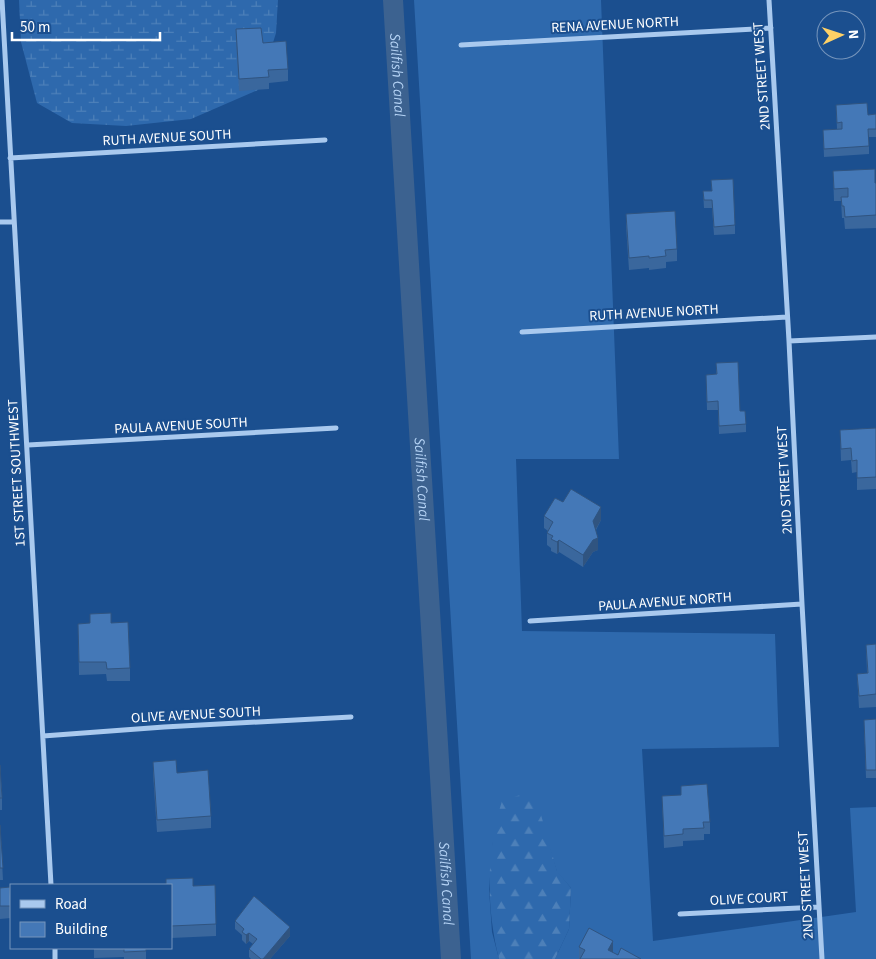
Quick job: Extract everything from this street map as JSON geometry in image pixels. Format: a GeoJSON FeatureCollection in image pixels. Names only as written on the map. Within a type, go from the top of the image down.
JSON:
{"type":"FeatureCollection","features":[{"type":"Feature","properties":{"kind":"street","name":"1ST STREET SOUTHWEST"},"geometry":{"type":"LineString","coordinates":[[2,0],[51,884]]}},
{"type":"Feature","properties":{"kind":"street","name":"2ND STREET WEST"},"geometry":{"type":"LineString","coordinates":[[769,0],[822,959]]}},
{"type":"Feature","properties":{"kind":"street","name":"RENA AVENUE NORTH"},"geometry":{"type":"LineString","coordinates":[[461,45],[770,28]]}},
{"type":"Feature","properties":{"kind":"street","name":"RUTH AVENUE SOUTH"},"geometry":{"type":"LineString","coordinates":[[10,158],[325,140]]}},
{"type":"Feature","properties":{"kind":"street"},"geometry":{"type":"LineString","coordinates":[[0,222],[13,222]]}},
{"type":"Feature","properties":{"kind":"street","name":"RUTH AVENUE NORTH"},"geometry":{"type":"LineString","coordinates":[[522,332],[787,317]]}},
{"type":"Feature","properties":{"kind":"street"},"geometry":{"type":"LineString","coordinates":[[789,341],[876,337]]}},
{"type":"Feature","properties":{"kind":"street","name":"PAULA AVENUE SOUTH"},"geometry":{"type":"LineString","coordinates":[[28,445],[336,428]]}},
{"type":"Feature","properties":{"kind":"street","name":"PAULA AVENUE NORTH"},"geometry":{"type":"LineString","coordinates":[[530,621],[802,604]]}},
{"type":"Feature","properties":{"kind":"street","name":"OLIVE AVENUE SOUTH"},"geometry":{"type":"LineString","coordinates":[[43,736],[351,717]]}},
{"type":"Feature","properties":{"kind":"street","name":"OLIVE COURT"},"geometry":{"type":"LineString","coordinates":[[680,914],[819,907]]}},
{"type":"Feature","properties":{"kind":"green space"},"geometry":{"type":"Polygon","coordinates":[[[19,0],[278,0],[276,33],[258,90],[191,119],[126,126],[72,123],[37,103],[21,42],[19,0]]]}},
{"type":"Feature","properties":{"kind":"green space"},"geometry":{"type":"Polygon","coordinates":[[[414,0],[601,0],[619,459],[516,459],[522,631],[775,634],[779,747],[642,749],[653,941],[856,912],[850,808],[876,807],[876,959],[555,959],[569,929],[571,888],[557,872],[544,829],[493,842],[489,889],[492,932],[499,959],[471,959],[414,0]]]}},
{"type":"Feature","properties":{"kind":"green space"},"geometry":{"type":"Polygon","coordinates":[[[523,794],[539,808],[557,871],[571,888],[569,929],[555,959],[499,959],[495,939],[490,900],[493,840],[502,801],[523,794]]]}},
{"type":"Feature","properties":{"kind":"building"},"geometry":{"type":"Polygon","coordinates":[[[261,28],[263,43],[286,41],[288,69],[268,70],[269,77],[239,79],[236,29],[261,28]]]}},
{"type":"Feature","properties":{"kind":"building"},"geometry":{"type":"Polygon","coordinates":[[[867,103],[868,115],[876,114],[876,129],[868,129],[869,146],[824,149],[823,130],[842,129],[842,122],[837,123],[836,105],[867,103]]]}},
{"type":"Feature","properties":{"kind":"building"},"geometry":{"type":"Polygon","coordinates":[[[875,169],[876,215],[845,217],[841,197],[848,197],[848,188],[834,189],[833,171],[875,169]]]}},
{"type":"Feature","properties":{"kind":"building"},"geometry":{"type":"Polygon","coordinates":[[[733,179],[735,225],[714,227],[712,200],[704,200],[703,191],[712,191],[711,180],[733,179]]]}},
{"type":"Feature","properties":{"kind":"building"},"geometry":{"type":"Polygon","coordinates":[[[675,211],[677,249],[665,250],[666,256],[629,258],[626,214],[675,211]]]}},
{"type":"Feature","properties":{"kind":"building"},"geometry":{"type":"Polygon","coordinates":[[[738,362],[740,411],[745,411],[746,424],[719,426],[718,401],[707,402],[706,375],[717,374],[716,363],[738,362]]]}},
{"type":"Feature","properties":{"kind":"building"},"geometry":{"type":"Polygon","coordinates":[[[876,428],[876,477],[857,478],[857,460],[852,461],[851,448],[841,449],[840,430],[876,428]]]}},
{"type":"Feature","properties":{"kind":"building"},"geometry":{"type":"Polygon","coordinates":[[[571,489],[601,507],[593,521],[598,538],[593,540],[583,555],[559,540],[557,542],[551,539],[553,536],[547,533],[553,522],[544,516],[555,498],[563,502],[571,489]]]}},
{"type":"Feature","properties":{"kind":"building"},"geometry":{"type":"Polygon","coordinates":[[[111,613],[111,623],[128,622],[130,668],[107,669],[106,662],[79,662],[78,624],[90,623],[90,614],[111,613]]]}},
{"type":"Feature","properties":{"kind":"building"},"geometry":{"type":"Polygon","coordinates":[[[876,644],[876,694],[859,696],[857,674],[868,673],[866,645],[876,644]]]}},
{"type":"Feature","properties":{"kind":"building"},"geometry":{"type":"Polygon","coordinates":[[[876,719],[876,770],[866,770],[864,720],[876,719]]]}},
{"type":"Feature","properties":{"kind":"building"},"geometry":{"type":"Polygon","coordinates":[[[176,760],[177,773],[208,770],[211,816],[157,820],[153,762],[176,760]]]}},
{"type":"Feature","properties":{"kind":"building"},"geometry":{"type":"Polygon","coordinates":[[[0,765],[2,798],[0,798],[0,765]]]}},
{"type":"Feature","properties":{"kind":"building"},"geometry":{"type":"Polygon","coordinates":[[[707,784],[710,822],[703,822],[704,828],[683,829],[683,834],[664,836],[662,796],[681,795],[681,786],[707,784]]]}},
{"type":"Feature","properties":{"kind":"building"},"geometry":{"type":"Polygon","coordinates":[[[0,825],[3,868],[0,868],[0,825]]]}},
{"type":"Feature","properties":{"kind":"building"},"geometry":{"type":"Polygon","coordinates":[[[193,878],[193,886],[215,885],[216,924],[172,926],[172,884],[166,884],[166,879],[193,878]]]}},
{"type":"Feature","properties":{"kind":"building"},"geometry":{"type":"Polygon","coordinates":[[[10,887],[10,906],[0,906],[0,888],[10,887]]]}},
{"type":"Feature","properties":{"kind":"building"},"geometry":{"type":"Polygon","coordinates":[[[254,896],[290,927],[263,959],[249,949],[257,939],[249,933],[246,935],[242,932],[244,929],[235,921],[254,896]]]}},
{"type":"Feature","properties":{"kind":"building"},"geometry":{"type":"Polygon","coordinates":[[[589,928],[613,941],[608,950],[618,955],[621,948],[641,959],[580,959],[585,950],[579,947],[589,928]]]}},
{"type":"Feature","properties":{"kind":"building"},"geometry":{"type":"Polygon","coordinates":[[[124,949],[146,949],[146,951],[124,952],[124,949]]]}},
{"type":"Feature","properties":{"kind":"waterway","name":"Sailfish Canal"},"geometry":{"type":"LineString","coordinates":[[393,0],[451,959]]}}]}
